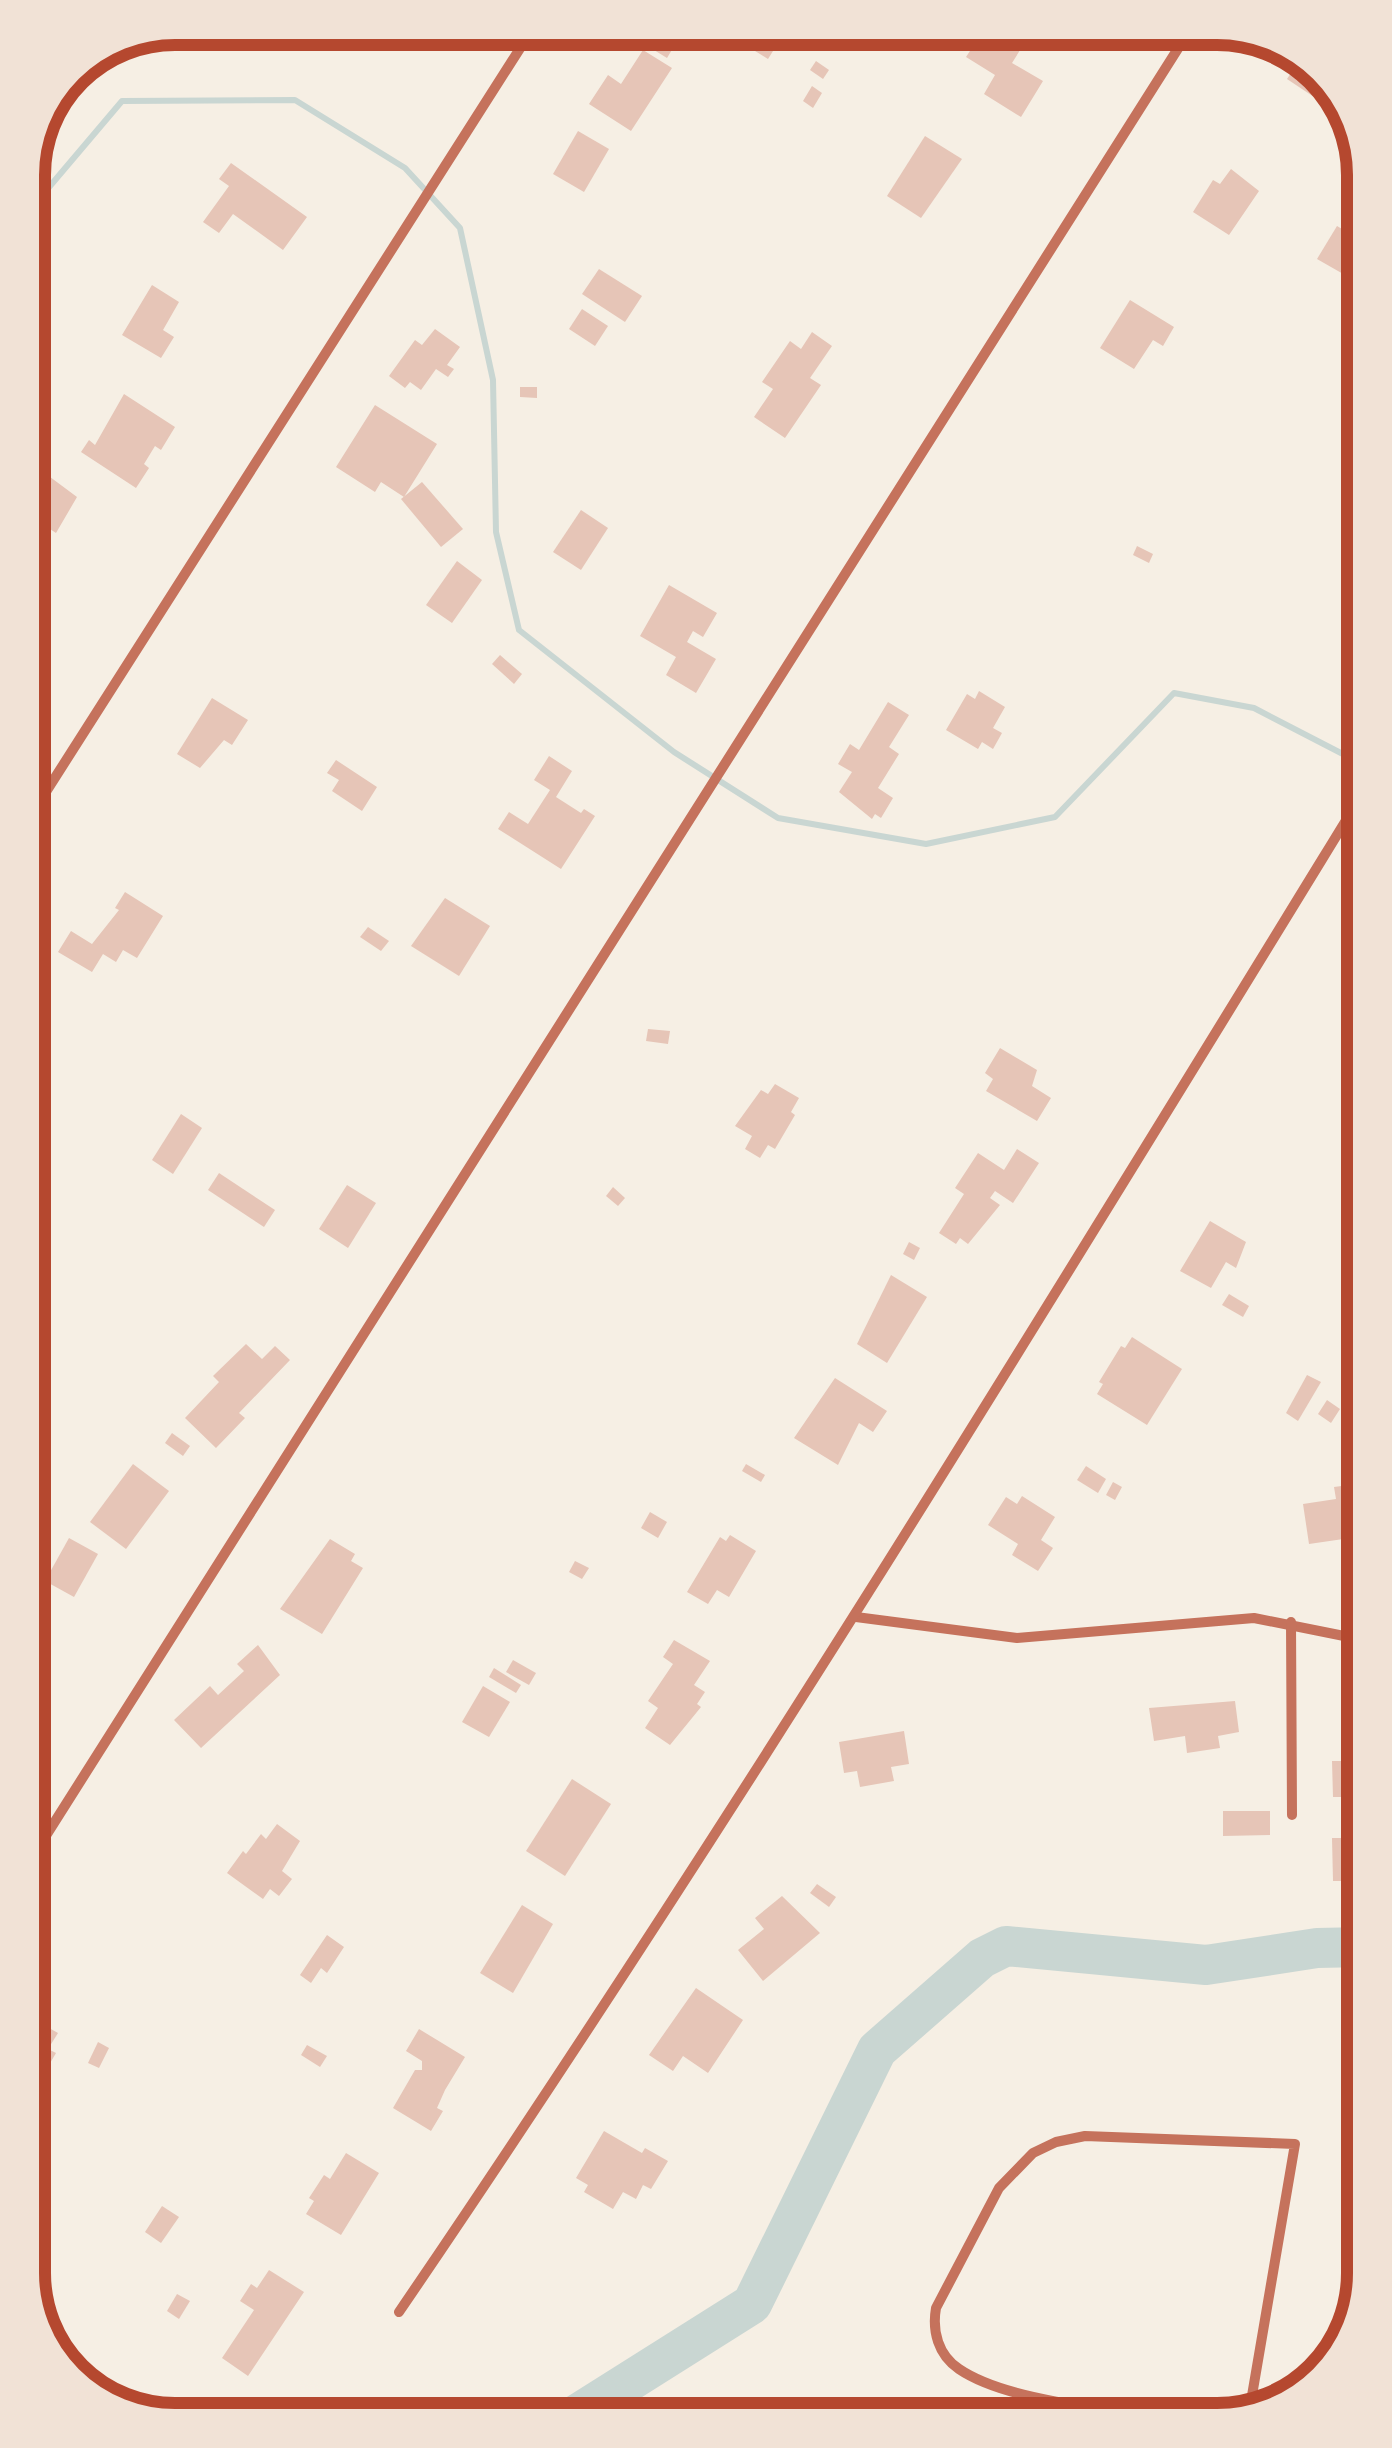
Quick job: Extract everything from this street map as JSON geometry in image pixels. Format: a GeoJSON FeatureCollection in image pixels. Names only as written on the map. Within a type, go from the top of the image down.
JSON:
{"type":"FeatureCollection","features":[{"type":"Feature","properties":{"kind":"street"},"geometry":{"type":"LineString","coordinates":[[45,793],[522,45]]}},
{"type":"Feature","properties":{"kind":"street"},"geometry":{"type":"LineString","coordinates":[[45,1837],[1181,45]]}},
{"type":"Feature","properties":{"kind":"street"},"geometry":{"type":"LineString","coordinates":[[399,2312],[582,2043],[856,1617],[1347,820]]}},
{"type":"Feature","properties":{"kind":"street"},"geometry":{"type":"LineString","coordinates":[[856,1617],[1018,1638],[1254,1618],[1291,1622],[1347,1636]]}},
{"type":"Feature","properties":{"kind":"street"},"geometry":{"type":"LineString","coordinates":[[1291,1622],[1292,1815]]}},
{"type":"Feature","properties":{"kind":"street"},"geometry":{"type":"LineString","coordinates":[[1076,2403],[987,2381],[958,2368],[944,2354],[934,2323],[936,2308],[999,2188],[1034,2153],[1056,2142],[1084,2136],[1295,2144],[1253,2398]]}},
{"type":"Feature","properties":{"kind":"building"},"geometry":{"type":"Polygon","coordinates":[[[657,45],[673,48],[667,58],[654,50],[657,45]]]}},
{"type":"Feature","properties":{"kind":"building"},"geometry":{"type":"Polygon","coordinates":[[[745,45],[777,45],[768,59],[745,45]]]}},
{"type":"Feature","properties":{"kind":"building"},"geometry":{"type":"Polygon","coordinates":[[[974,45],[1023,45],[1012,63],[1043,81],[1021,117],[984,94],[995,75],[966,57],[974,45]]]}},
{"type":"Feature","properties":{"kind":"building"},"geometry":{"type":"Polygon","coordinates":[[[643,50],[672,68],[631,131],[589,104],[608,75],[621,84],[643,50]]]}},
{"type":"Feature","properties":{"kind":"building"},"geometry":{"type":"Polygon","coordinates":[[[816,61],[829,70],[823,79],[810,70],[816,61]]]}},
{"type":"Feature","properties":{"kind":"building"},"geometry":{"type":"Polygon","coordinates":[[[1293,70],[1326,105],[1287,79],[1293,70]]]}},
{"type":"Feature","properties":{"kind":"building"},"geometry":{"type":"Polygon","coordinates":[[[812,86],[822,93],[813,108],[803,101],[812,86]]]}},
{"type":"Feature","properties":{"kind":"building"},"geometry":{"type":"Polygon","coordinates":[[[578,131],[609,149],[584,192],[553,174],[578,131]]]}},
{"type":"Feature","properties":{"kind":"building"},"geometry":{"type":"Polygon","coordinates":[[[925,136],[962,159],[921,218],[887,196],[925,136]]]}},
{"type":"Feature","properties":{"kind":"building"},"geometry":{"type":"Polygon","coordinates":[[[231,163],[307,217],[283,250],[233,214],[219,233],[203,222],[229,186],[219,179],[231,163]]]}},
{"type":"Feature","properties":{"kind":"building"},"geometry":{"type":"Polygon","coordinates":[[[1231,169],[1259,191],[1229,235],[1193,212],[1213,180],[1220,184],[1231,169]]]}},
{"type":"Feature","properties":{"kind":"building"},"geometry":{"type":"Polygon","coordinates":[[[1337,226],[1347,232],[1345,275],[1317,259],[1337,226]]]}},
{"type":"Feature","properties":{"kind":"building"},"geometry":{"type":"Polygon","coordinates":[[[599,269],[642,296],[625,322],[582,294],[599,269]]]}},
{"type":"Feature","properties":{"kind":"building"},"geometry":{"type":"Polygon","coordinates":[[[152,285],[179,302],[163,330],[174,337],[161,358],[122,335],[152,285]]]}},
{"type":"Feature","properties":{"kind":"building"},"geometry":{"type":"Polygon","coordinates":[[[1130,300],[1174,327],[1163,346],[1153,340],[1134,369],[1100,348],[1130,300]]]}},
{"type":"Feature","properties":{"kind":"building"},"geometry":{"type":"Polygon","coordinates":[[[582,309],[608,326],[595,346],[569,329],[582,309]]]}},
{"type":"Feature","properties":{"kind":"building"},"geometry":{"type":"Polygon","coordinates":[[[435,329],[460,347],[447,365],[454,369],[448,377],[436,369],[421,390],[410,382],[405,388],[389,376],[415,340],[422,345],[435,329]]]}},
{"type":"Feature","properties":{"kind":"building"},"geometry":{"type":"Polygon","coordinates":[[[812,332],[832,346],[810,378],[821,385],[785,438],[754,417],[773,389],[762,382],[790,341],[801,349],[812,332]]]}},
{"type":"Feature","properties":{"kind":"building"},"geometry":{"type":"Polygon","coordinates":[[[520,387],[537,387],[537,398],[520,397],[520,387]]]}},
{"type":"Feature","properties":{"kind":"building"},"geometry":{"type":"Polygon","coordinates":[[[124,394],[175,427],[161,450],[155,446],[144,464],[149,468],[136,488],[81,452],[89,440],[95,445],[124,394]]]}},
{"type":"Feature","properties":{"kind":"building"},"geometry":{"type":"Polygon","coordinates":[[[375,405],[437,444],[404,497],[381,482],[375,492],[336,467],[375,405]]]}},
{"type":"Feature","properties":{"kind":"building"},"geometry":{"type":"Polygon","coordinates":[[[45,473],[77,497],[56,533],[45,529],[45,473]]]}},
{"type":"Feature","properties":{"kind":"building"},"geometry":{"type":"Polygon","coordinates":[[[422,482],[463,529],[441,547],[401,499],[422,482]]]}},
{"type":"Feature","properties":{"kind":"building"},"geometry":{"type":"Polygon","coordinates":[[[581,510],[608,528],[581,570],[553,552],[581,510]]]}},
{"type":"Feature","properties":{"kind":"building"},"geometry":{"type":"Polygon","coordinates":[[[1137,546],[1153,554],[1149,563],[1133,555],[1137,546]]]}},
{"type":"Feature","properties":{"kind":"building"},"geometry":{"type":"Polygon","coordinates":[[[457,561],[482,580],[452,623],[426,605],[457,561]]]}},
{"type":"Feature","properties":{"kind":"building"},"geometry":{"type":"Polygon","coordinates":[[[669,585],[717,613],[703,637],[693,631],[687,642],[716,659],[696,693],[666,675],[676,657],[640,636],[669,585]]]}},
{"type":"Feature","properties":{"kind":"building"},"geometry":{"type":"Polygon","coordinates":[[[500,655],[522,674],[514,684],[492,664],[500,655]]]}},
{"type":"Feature","properties":{"kind":"building"},"geometry":{"type":"Polygon","coordinates":[[[979,691],[1005,707],[993,728],[1002,733],[993,749],[982,742],[978,749],[946,730],[967,694],[975,699],[979,691]]]}},
{"type":"Feature","properties":{"kind":"building"},"geometry":{"type":"Polygon","coordinates":[[[212,698],[248,720],[232,745],[224,740],[200,768],[177,754],[212,698]]]}},
{"type":"Feature","properties":{"kind":"building"},"geometry":{"type":"Polygon","coordinates":[[[888,702],[909,715],[889,747],[899,754],[878,788],[893,798],[881,818],[875,814],[872,819],[839,792],[852,772],[838,764],[850,744],[859,750],[888,702]]]}},
{"type":"Feature","properties":{"kind":"building"},"geometry":{"type":"Polygon","coordinates":[[[549,756],[572,771],[556,797],[581,813],[584,809],[595,816],[561,869],[498,829],[509,812],[528,824],[550,790],[534,780],[549,756]]]}},
{"type":"Feature","properties":{"kind":"building"},"geometry":{"type":"Polygon","coordinates":[[[336,760],[377,787],[362,811],[332,791],[339,780],[327,773],[336,760]]]}},
{"type":"Feature","properties":{"kind":"building"},"geometry":{"type":"Polygon","coordinates":[[[125,892],[163,916],[137,958],[123,950],[116,962],[103,954],[92,972],[58,952],[71,931],[92,944],[119,910],[115,908],[125,892]]]}},
{"type":"Feature","properties":{"kind":"building"},"geometry":{"type":"Polygon","coordinates":[[[445,898],[490,926],[459,976],[411,946],[445,898]]]}},
{"type":"Feature","properties":{"kind":"building"},"geometry":{"type":"Polygon","coordinates":[[[368,927],[389,941],[381,951],[360,937],[368,927]]]}},
{"type":"Feature","properties":{"kind":"building"},"geometry":{"type":"Polygon","coordinates":[[[648,1029],[670,1031],[668,1044],[646,1041],[648,1029]]]}},
{"type":"Feature","properties":{"kind":"building"},"geometry":{"type":"Polygon","coordinates":[[[1000,1048],[1037,1070],[1032,1086],[1051,1098],[1037,1121],[986,1091],[993,1079],[985,1073],[1000,1048]]]}},
{"type":"Feature","properties":{"kind":"building"},"geometry":{"type":"Polygon","coordinates":[[[775,1084],[799,1098],[791,1112],[795,1115],[775,1149],[768,1145],[760,1158],[745,1149],[752,1136],[735,1126],[761,1090],[768,1094],[775,1084]]]}},
{"type":"Feature","properties":{"kind":"building"},"geometry":{"type":"Polygon","coordinates":[[[181,1114],[202,1128],[173,1174],[152,1160],[181,1114]]]}},
{"type":"Feature","properties":{"kind":"building"},"geometry":{"type":"Polygon","coordinates":[[[1017,1149],[1039,1163],[1013,1203],[995,1191],[990,1198],[1000,1205],[968,1244],[960,1238],[956,1244],[939,1233],[964,1194],[955,1188],[978,1153],[1004,1170],[1017,1149]]]}},
{"type":"Feature","properties":{"kind":"building"},"geometry":{"type":"Polygon","coordinates":[[[219,1173],[275,1210],[264,1227],[208,1190],[219,1173]]]}},
{"type":"Feature","properties":{"kind":"building"},"geometry":{"type":"Polygon","coordinates":[[[347,1185],[376,1203],[348,1248],[319,1229],[347,1185]]]}},
{"type":"Feature","properties":{"kind":"building"},"geometry":{"type":"Polygon","coordinates":[[[613,1187],[625,1198],[618,1206],[606,1196],[613,1187]]]}},
{"type":"Feature","properties":{"kind":"building"},"geometry":{"type":"Polygon","coordinates":[[[1210,1221],[1246,1242],[1236,1268],[1226,1262],[1211,1288],[1180,1271],[1210,1221]]]}},
{"type":"Feature","properties":{"kind":"building"},"geometry":{"type":"Polygon","coordinates":[[[909,1242],[920,1248],[914,1260],[903,1254],[909,1242]]]}},
{"type":"Feature","properties":{"kind":"building"},"geometry":{"type":"Polygon","coordinates":[[[891,1275],[927,1297],[887,1363],[857,1344],[891,1275]]]}},
{"type":"Feature","properties":{"kind":"building"},"geometry":{"type":"Polygon","coordinates":[[[1229,1294],[1249,1306],[1243,1317],[1222,1305],[1229,1294]]]}},
{"type":"Feature","properties":{"kind":"building"},"geometry":{"type":"Polygon","coordinates":[[[1132,1337],[1182,1369],[1147,1425],[1097,1394],[1103,1384],[1099,1382],[1121,1346],[1125,1348],[1132,1337]]]}},
{"type":"Feature","properties":{"kind":"building"},"geometry":{"type":"Polygon","coordinates":[[[246,1344],[262,1359],[275,1346],[290,1360],[239,1413],[245,1418],[216,1448],[185,1418],[219,1382],[213,1376],[246,1344]]]}},
{"type":"Feature","properties":{"kind":"building"},"geometry":{"type":"Polygon","coordinates":[[[1307,1375],[1321,1382],[1298,1421],[1286,1413],[1307,1375]]]}},
{"type":"Feature","properties":{"kind":"building"},"geometry":{"type":"Polygon","coordinates":[[[835,1378],[887,1411],[873,1432],[859,1423],[838,1465],[794,1438],[835,1378]]]}},
{"type":"Feature","properties":{"kind":"building"},"geometry":{"type":"Polygon","coordinates":[[[1327,1400],[1340,1409],[1331,1423],[1318,1414],[1327,1400]]]}},
{"type":"Feature","properties":{"kind":"building"},"geometry":{"type":"Polygon","coordinates":[[[172,1433],[190,1446],[183,1456],[165,1443],[172,1433]]]}},
{"type":"Feature","properties":{"kind":"building"},"geometry":{"type":"Polygon","coordinates":[[[133,1464],[169,1491],[126,1549],[90,1522],[133,1464]]]}},
{"type":"Feature","properties":{"kind":"building"},"geometry":{"type":"Polygon","coordinates":[[[746,1464],[765,1475],[761,1482],[742,1471],[746,1464]]]}},
{"type":"Feature","properties":{"kind":"building"},"geometry":{"type":"Polygon","coordinates":[[[1086,1466],[1106,1479],[1098,1493],[1077,1480],[1086,1466]]]}},
{"type":"Feature","properties":{"kind":"building"},"geometry":{"type":"Polygon","coordinates":[[[1113,1482],[1122,1487],[1115,1500],[1106,1495],[1113,1482]]]}},
{"type":"Feature","properties":{"kind":"building"},"geometry":{"type":"Polygon","coordinates":[[[1347,1485],[1347,1538],[1309,1544],[1303,1504],[1336,1499],[1334,1487],[1347,1485]]]}},
{"type":"Feature","properties":{"kind":"building"},"geometry":{"type":"Polygon","coordinates":[[[1022,1496],[1055,1517],[1041,1540],[1053,1548],[1038,1571],[1012,1555],[1018,1544],[988,1525],[1006,1497],[1017,1504],[1022,1496]]]}},
{"type":"Feature","properties":{"kind":"building"},"geometry":{"type":"Polygon","coordinates":[[[650,1512],[667,1522],[658,1538],[641,1528],[650,1512]]]}},
{"type":"Feature","properties":{"kind":"building"},"geometry":{"type":"Polygon","coordinates":[[[730,1535],[756,1551],[729,1597],[717,1590],[708,1604],[687,1592],[720,1537],[726,1541],[730,1535]]]}},
{"type":"Feature","properties":{"kind":"building"},"geometry":{"type":"Polygon","coordinates":[[[69,1538],[98,1554],[74,1597],[45,1581],[69,1538]]]}},
{"type":"Feature","properties":{"kind":"building"},"geometry":{"type":"Polygon","coordinates":[[[330,1539],[355,1554],[351,1561],[363,1568],[322,1634],[280,1609],[330,1539]]]}},
{"type":"Feature","properties":{"kind":"building"},"geometry":{"type":"Polygon","coordinates":[[[575,1561],[589,1568],[582,1579],[569,1572],[575,1561]]]}},
{"type":"Feature","properties":{"kind":"building"},"geometry":{"type":"Polygon","coordinates":[[[674,1640],[710,1661],[694,1685],[705,1692],[697,1704],[701,1707],[670,1745],[645,1728],[658,1708],[648,1701],[673,1664],[663,1657],[674,1640]]]}},
{"type":"Feature","properties":{"kind":"building"},"geometry":{"type":"Polygon","coordinates":[[[258,1645],[280,1675],[201,1748],[174,1720],[210,1686],[218,1695],[244,1671],[237,1664],[258,1645]]]}},
{"type":"Feature","properties":{"kind":"building"},"geometry":{"type":"Polygon","coordinates":[[[513,1660],[536,1673],[529,1685],[506,1672],[513,1660]]]}},
{"type":"Feature","properties":{"kind":"building"},"geometry":{"type":"Polygon","coordinates":[[[494,1668],[521,1685],[516,1693],[489,1677],[494,1668]]]}},
{"type":"Feature","properties":{"kind":"building"},"geometry":{"type":"Polygon","coordinates":[[[483,1686],[510,1702],[489,1737],[462,1722],[483,1686]]]}},
{"type":"Feature","properties":{"kind":"building"},"geometry":{"type":"Polygon","coordinates":[[[1235,1701],[1239,1732],[1218,1736],[1220,1748],[1187,1753],[1185,1736],[1154,1741],[1149,1708],[1235,1701]]]}},
{"type":"Feature","properties":{"kind":"building"},"geometry":{"type":"Polygon","coordinates":[[[1343,1708],[1347,1708],[1347,1797],[1333,1797],[1332,1761],[1343,1761],[1343,1708]]]}},
{"type":"Feature","properties":{"kind":"building"},"geometry":{"type":"Polygon","coordinates":[[[904,1731],[909,1764],[891,1767],[894,1781],[860,1787],[857,1771],[844,1773],[839,1742],[904,1731]]]}},
{"type":"Feature","properties":{"kind":"building"},"geometry":{"type":"Polygon","coordinates":[[[572,1779],[611,1804],[565,1876],[526,1851],[572,1779]]]}},
{"type":"Feature","properties":{"kind":"building"},"geometry":{"type":"Polygon","coordinates":[[[1223,1811],[1270,1811],[1270,1835],[1223,1836],[1223,1811]]]}},
{"type":"Feature","properties":{"kind":"building"},"geometry":{"type":"Polygon","coordinates":[[[277,1824],[300,1841],[282,1871],[292,1879],[279,1896],[270,1889],[263,1899],[227,1873],[243,1851],[246,1854],[261,1834],[266,1839],[277,1824]]]}},
{"type":"Feature","properties":{"kind":"building"},"geometry":{"type":"Polygon","coordinates":[[[1332,1838],[1347,1838],[1347,1881],[1333,1881],[1332,1838]]]}},
{"type":"Feature","properties":{"kind":"building"},"geometry":{"type":"Polygon","coordinates":[[[817,1884],[836,1897],[829,1907],[810,1893],[817,1884]]]}},
{"type":"Feature","properties":{"kind":"building"},"geometry":{"type":"Polygon","coordinates":[[[782,1896],[820,1933],[763,1981],[738,1950],[764,1929],[755,1918],[782,1896]]]}},
{"type":"Feature","properties":{"kind":"building"},"geometry":{"type":"Polygon","coordinates":[[[522,1905],[553,1924],[513,1993],[480,1973],[522,1905]]]}},
{"type":"Feature","properties":{"kind":"building"},"geometry":{"type":"Polygon","coordinates":[[[327,1935],[344,1947],[327,1973],[321,1968],[311,1983],[300,1975],[327,1935]]]}},
{"type":"Feature","properties":{"kind":"building"},"geometry":{"type":"Polygon","coordinates":[[[696,1988],[743,2020],[708,2073],[683,2056],[673,2071],[649,2055],[696,1988]]]}},
{"type":"Feature","properties":{"kind":"building"},"geometry":{"type":"Polygon","coordinates":[[[45,2026],[58,2033],[48,2049],[56,2053],[46,2070],[45,2026]]]}},
{"type":"Feature","properties":{"kind":"building"},"geometry":{"type":"Polygon","coordinates":[[[419,2029],[465,2057],[445,2090],[437,2108],[443,2111],[431,2131],[393,2108],[415,2070],[422,2070],[422,2061],[406,2051],[419,2029]]]}},
{"type":"Feature","properties":{"kind":"building"},"geometry":{"type":"Polygon","coordinates":[[[98,2042],[109,2048],[99,2068],[88,2063],[98,2042]]]}},
{"type":"Feature","properties":{"kind":"building"},"geometry":{"type":"Polygon","coordinates":[[[307,2045],[327,2056],[320,2067],[301,2055],[307,2045]]]}},
{"type":"Feature","properties":{"kind":"building"},"geometry":{"type":"Polygon","coordinates":[[[604,2131],[642,2153],[645,2148],[668,2161],[651,2189],[643,2185],[636,2199],[623,2192],[613,2209],[584,2192],[588,2185],[576,2178],[604,2131]]]}},
{"type":"Feature","properties":{"kind":"building"},"geometry":{"type":"Polygon","coordinates":[[[346,2153],[379,2173],[341,2235],[306,2214],[314,2201],[309,2198],[324,2175],[330,2179],[346,2153]]]}},
{"type":"Feature","properties":{"kind":"building"},"geometry":{"type":"Polygon","coordinates":[[[162,2206],[179,2217],[161,2243],[145,2232],[162,2206]]]}},
{"type":"Feature","properties":{"kind":"building"},"geometry":{"type":"Polygon","coordinates":[[[269,2270],[304,2292],[248,2376],[222,2358],[254,2310],[240,2301],[251,2284],[257,2288],[269,2270]]]}},
{"type":"Feature","properties":{"kind":"building"},"geometry":{"type":"Polygon","coordinates":[[[177,2294],[190,2301],[179,2319],[167,2311],[177,2294]]]}},
{"type":"Feature","properties":{"kind":"waterway"},"geometry":{"type":"LineString","coordinates":[[45,192],[122,101],[295,100],[405,168],[460,228],[493,380],[496,532],[519,630],[674,752],[778,818],[926,844],[1055,817],[1174,693],[1254,708],[1347,756]]}},
{"type":"Feature","properties":{"kind":"waterway"},"geometry":{"type":"LineString","coordinates":[[595,2403],[752,2304],[877,2050],[982,1958],[1006,1946],[1206,1965],[1317,1948],[1347,1947]]}}]}
